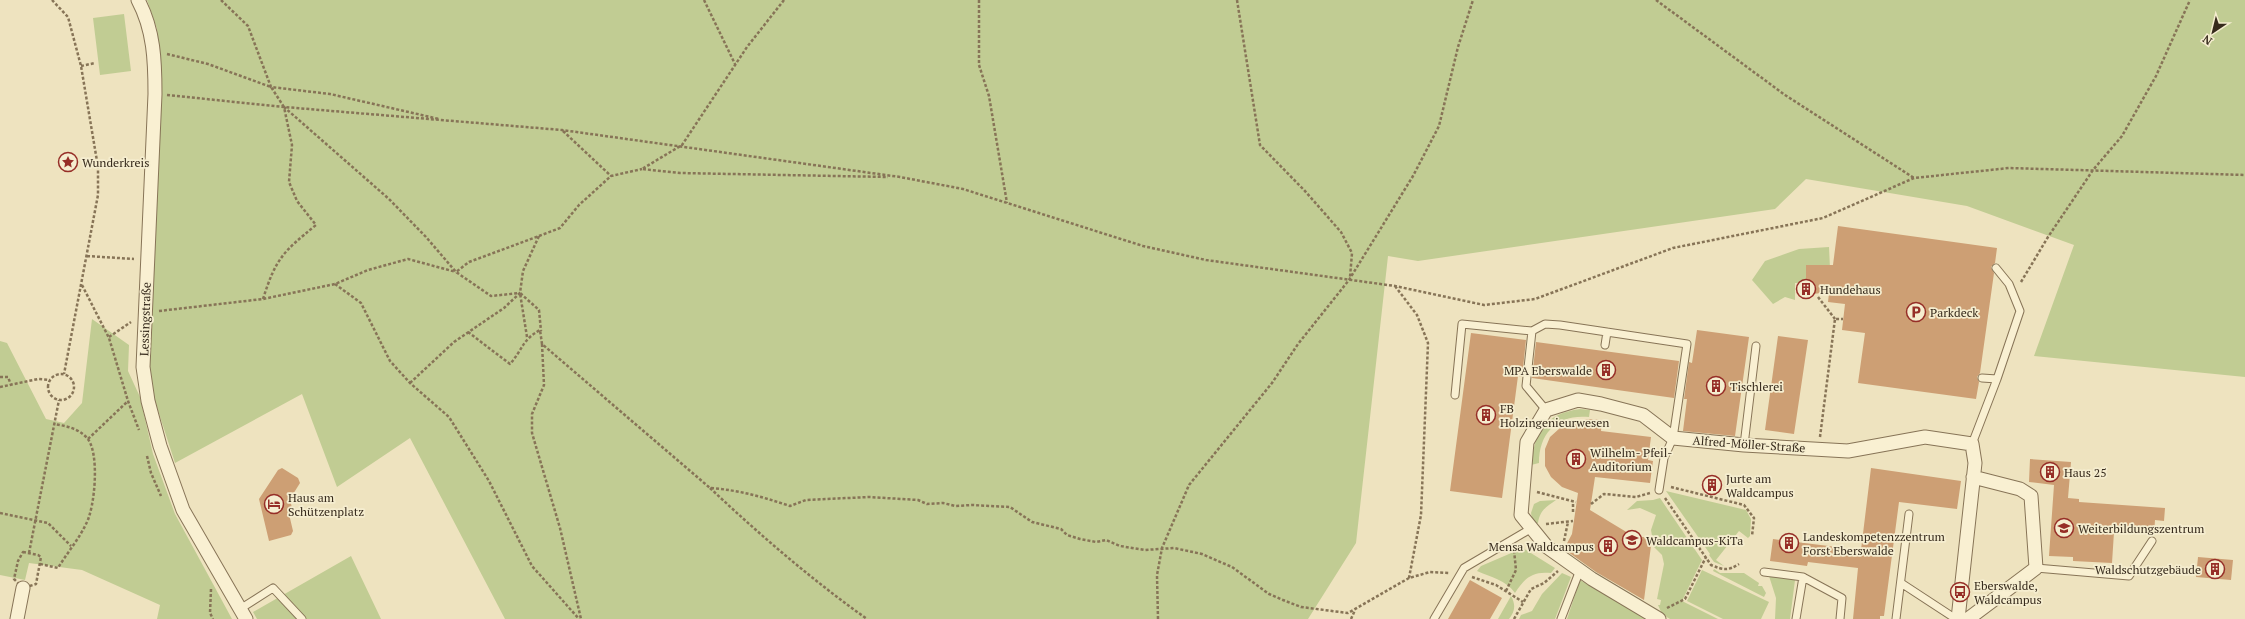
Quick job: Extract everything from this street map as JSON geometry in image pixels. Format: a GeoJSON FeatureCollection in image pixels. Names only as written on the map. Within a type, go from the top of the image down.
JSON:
{"type":"FeatureCollection","features":[{"type":"Feature","properties":{"kind":"street","name":"Lessingstraße"},"geometry":{"type":"LineString","coordinates":[[138,0],[147,18],[154,51],[155,94],[144,313],[143,367],[148,401],[160,446],[183,510],[243,614]]}},
{"type":"Feature","properties":{"kind":"street"},"geometry":{"type":"LineString","coordinates":[[1656,617],[1560,557],[1547,547],[1521,515],[1527,442],[1546,410],[1578,400],[1601,404],[1643,415],[1673,438]]}},
{"type":"Feature","properties":{"kind":"street","name":"Alfred-Möller-Straße"},"geometry":{"type":"LineString","coordinates":[[1673,438],[1744,445],[1848,451],[1925,437],[1972,444]]}},
{"type":"Feature","properties":{"kind":"street"},"geometry":{"type":"LineString","coordinates":[[1957,619],[1975,463],[1972,444]]}},
{"type":"Feature","properties":{"kind":"street"},"geometry":{"type":"LineString","coordinates":[[1968,619],[2036,568],[2030,496],[2020,489],[1973,477]]}},
{"type":"Feature","properties":{"kind":"street"},"geometry":{"type":"LineString","coordinates":[[17,619],[23,588]]}},
{"type":"Feature","properties":{"kind":"lane"},"geometry":{"type":"LineString","coordinates":[[1972,444],[1997,379],[2020,311],[2009,284],[1996,268]]}},
{"type":"Feature","properties":{"kind":"lane"},"geometry":{"type":"LineString","coordinates":[[1455,395],[1462,324],[1532,331],[1545,324],[1687,344],[1673,438],[1664,458],[1660,488]]}},
{"type":"Feature","properties":{"kind":"lane"},"geometry":{"type":"LineString","coordinates":[[1532,331],[1526,386],[1546,410]]}},
{"type":"Feature","properties":{"kind":"lane"},"geometry":{"type":"LineString","coordinates":[[1605,345],[1607,332]]}},
{"type":"Feature","properties":{"kind":"lane"},"geometry":{"type":"LineString","coordinates":[[1744,445],[1756,346]]}},
{"type":"Feature","properties":{"kind":"lane"},"geometry":{"type":"LineString","coordinates":[[1982,378],[1997,379]]}},
{"type":"Feature","properties":{"kind":"lane"},"geometry":{"type":"LineString","coordinates":[[1896,619],[1909,514]]}},
{"type":"Feature","properties":{"kind":"lane"},"geometry":{"type":"LineString","coordinates":[[1434,619],[1464,568],[1532,528]]}},
{"type":"Feature","properties":{"kind":"lane"},"geometry":{"type":"LineString","coordinates":[[2036,568],[2129,576],[2152,541]]}},
{"type":"Feature","properties":{"kind":"lane"},"geometry":{"type":"LineString","coordinates":[[1562,619],[1580,570]]}},
{"type":"Feature","properties":{"kind":"lane"},"geometry":{"type":"LineString","coordinates":[[1764,572],[1803,577],[1842,598],[1840,619]]}},
{"type":"Feature","properties":{"kind":"lane"},"geometry":{"type":"LineString","coordinates":[[1796,619],[1803,577]]}},
{"type":"Feature","properties":{"kind":"lane"},"geometry":{"type":"LineString","coordinates":[[1901,583],[1957,619]]}},
{"type":"Feature","properties":{"kind":"lane"},"geometry":{"type":"LineString","coordinates":[[243,614],[273,588],[302,619]]}},
{"type":"Feature","properties":{"kind":"path"},"geometry":{"type":"LineString","coordinates":[[52,0],[68,17],[81,66],[98,167],[98,195],[64,374]]}},
{"type":"Feature","properties":{"kind":"path"},"geometry":{"type":"LineString","coordinates":[[222,0],[248,26],[271,87],[284,107],[389,199],[426,237],[456,272],[491,296],[520,293],[539,310],[544,385],[532,414],[532,433],[560,528],[580,619]]}},
{"type":"Feature","properties":{"kind":"path"},"geometry":{"type":"LineString","coordinates":[[704,0],[735,64]]}},
{"type":"Feature","properties":{"kind":"path"},"geometry":{"type":"LineString","coordinates":[[456,272],[469,262],[560,228],[579,205],[611,176],[642,169],[682,145],[735,64],[784,0]]}},
{"type":"Feature","properties":{"kind":"path"},"geometry":{"type":"LineString","coordinates":[[979,0],[979,65],[989,96],[1008,203]]}},
{"type":"Feature","properties":{"kind":"path"},"geometry":{"type":"LineString","coordinates":[[1237,0],[1260,145],[1304,190],[1341,232],[1352,253],[1349,280]]}},
{"type":"Feature","properties":{"kind":"path"},"geometry":{"type":"LineString","coordinates":[[1158,619],[1157,575],[1162,548],[1189,485],[1272,383],[1298,344],[1349,280],[1413,176],[1439,126],[1458,47],[1473,0]]}},
{"type":"Feature","properties":{"kind":"path"},"geometry":{"type":"LineString","coordinates":[[1656,0],[1785,95],[1914,178]]}},
{"type":"Feature","properties":{"kind":"path"},"geometry":{"type":"LineString","coordinates":[[2014,295],[2048,237],[2093,170],[2122,136],[2156,76],[2190,0]]}},
{"type":"Feature","properties":{"kind":"path"},"geometry":{"type":"LineString","coordinates":[[154,51],[208,64],[271,87],[330,94],[450,121]]}},
{"type":"Feature","properties":{"kind":"path"},"geometry":{"type":"LineString","coordinates":[[81,66],[95,63]]}},
{"type":"Feature","properties":{"kind":"path"},"geometry":{"type":"LineString","coordinates":[[155,94],[284,107],[562,130],[682,145],[900,177],[963,189],[1143,246],[1206,260],[1395,286],[1484,305],[1535,299],[1673,248],[1823,218],[1914,178],[2009,168],[2245,176]]}},
{"type":"Feature","properties":{"kind":"path"},"geometry":{"type":"LineString","coordinates":[[263,299],[273,269],[287,249],[316,225],[297,201],[289,182],[292,145],[284,107]]}},
{"type":"Feature","properties":{"kind":"path"},"geometry":{"type":"LineString","coordinates":[[562,130],[611,176]]}},
{"type":"Feature","properties":{"kind":"path"},"geometry":{"type":"LineString","coordinates":[[642,169],[680,173],[900,177]]}},
{"type":"Feature","properties":{"kind":"path"},"geometry":{"type":"LineString","coordinates":[[528,337],[520,293],[523,271],[539,236]]}},
{"type":"Feature","properties":{"kind":"path"},"geometry":{"type":"LineString","coordinates":[[87,256],[147,260]]}},
{"type":"Feature","properties":{"kind":"path"},"geometry":{"type":"LineString","coordinates":[[82,284],[109,338],[144,313],[263,299],[336,284],[368,270],[408,258],[456,272]]}},
{"type":"Feature","properties":{"kind":"path"},"geometry":{"type":"LineString","coordinates":[[336,284],[361,303],[390,361],[410,383],[449,417],[489,481],[532,566],[580,619]]}},
{"type":"Feature","properties":{"kind":"path"},"geometry":{"type":"LineString","coordinates":[[1395,286],[1417,315],[1428,343],[1421,515],[1409,578]]}},
{"type":"Feature","properties":{"kind":"path"},"geometry":{"type":"LineString","coordinates":[[410,383],[454,342],[504,308],[520,293]]}},
{"type":"Feature","properties":{"kind":"path"},"geometry":{"type":"LineString","coordinates":[[1818,297],[1835,319],[1818,449]]}},
{"type":"Feature","properties":{"kind":"path"},"geometry":{"type":"LineString","coordinates":[[1835,319],[1843,320]]}},
{"type":"Feature","properties":{"kind":"path"},"geometry":{"type":"LineString","coordinates":[[468,332],[510,364],[528,337],[540,330],[542,344],[710,488],[785,556],[821,586],[867,619]]}},
{"type":"Feature","properties":{"kind":"path"},"geometry":{"type":"LineString","coordinates":[[56,374],[64,374],[72,379],[74,387],[71,396],[59,400],[49,392],[50,380],[56,374]]}},
{"type":"Feature","properties":{"kind":"path"},"geometry":{"type":"LineString","coordinates":[[0,377],[8,377],[11,385]]}},
{"type":"Feature","properties":{"kind":"path"},"geometry":{"type":"LineString","coordinates":[[0,388],[38,379],[50,380]]}},
{"type":"Feature","properties":{"kind":"path"},"geometry":{"type":"LineString","coordinates":[[29,553],[59,400]]}},
{"type":"Feature","properties":{"kind":"path"},"geometry":{"type":"LineString","coordinates":[[88,439],[128,401]]}},
{"type":"Feature","properties":{"kind":"path"},"geometry":{"type":"LineString","coordinates":[[40,564],[58,568],[71,546],[87,524],[94,496],[95,466],[88,439],[73,427],[54,424]]}},
{"type":"Feature","properties":{"kind":"path"},"geometry":{"type":"LineString","coordinates":[[710,488],[733,489],[761,496],[790,506],[806,500],[868,497],[918,500],[927,504],[943,503],[955,506],[972,505],[1010,508],[1032,522],[1061,530],[1067,535],[1080,539],[1096,542],[1106,540],[1120,546],[1145,550],[1174,548],[1202,554],[1232,567],[1268,594],[1301,607],[1348,613],[1409,578],[1430,572],[1460,574],[1496,585],[1523,602]]}},
{"type":"Feature","properties":{"kind":"path"},"geometry":{"type":"LineString","coordinates":[[1660,488],[1711,564],[1723,570],[1731,569],[1739,564]]}},
{"type":"Feature","properties":{"kind":"path"},"geometry":{"type":"LineString","coordinates":[[1591,504],[1604,494],[1636,497],[1660,488],[1744,505],[1754,518],[1752,536]]}},
{"type":"Feature","properties":{"kind":"path"},"geometry":{"type":"LineString","coordinates":[[1523,489],[1575,502],[1573,512]]}},
{"type":"Feature","properties":{"kind":"path"},"geometry":{"type":"LineString","coordinates":[[0,514],[48,522],[71,546]]}},
{"type":"Feature","properties":{"kind":"path"},"geometry":{"type":"LineString","coordinates":[[1514,619],[1531,589],[1554,576],[1566,537],[1568,522]]}},
{"type":"Feature","properties":{"kind":"path"},"geometry":{"type":"LineString","coordinates":[[1549,524],[1574,522]]}},
{"type":"Feature","properties":{"kind":"path"},"geometry":{"type":"LineString","coordinates":[[1506,591],[1516,570],[1516,556],[1511,540]]}},
{"type":"Feature","properties":{"kind":"path"},"geometry":{"type":"LineString","coordinates":[[18,561],[23,552],[41,557],[36,584]]}},
{"type":"Feature","properties":{"kind":"path"},"geometry":{"type":"LineString","coordinates":[[1656,617],[1685,599],[1706,556]]}},
{"type":"Feature","properties":{"kind":"path"},"geometry":{"type":"LineString","coordinates":[[1351,619],[1355,610]]}},
{"type":"Feature","properties":{"kind":"green space"},"geometry":{"type":"Polygon","coordinates":[[[147,0],[2245,0],[2245,377],[2034,356],[2074,245],[1967,206],[1806,179],[1775,209],[1418,261],[1388,256],[1356,543],[1308,619],[505,619],[410,438],[337,487],[302,394],[175,463],[154,398],[149,373],[161,74],[157,29],[147,0]]]}},
{"type":"Feature","properties":{"kind":"green space"},"geometry":{"type":"Polygon","coordinates":[[[124,14],[131,71],[100,75],[93,18],[124,14]]]}},
{"type":"Feature","properties":{"kind":"green space"},"geometry":{"type":"Polygon","coordinates":[[[1829,247],[1830,268],[1817,283],[1795,283],[1795,300],[1785,297],[1773,304],[1752,280],[1765,261],[1799,249],[1829,247]]]}},
{"type":"Feature","properties":{"kind":"green space"},"geometry":{"type":"Polygon","coordinates":[[[92,319],[129,345],[128,371],[140,397],[153,454],[175,514],[232,619],[157,619],[160,605],[82,570],[29,563],[25,580],[0,575],[0,341],[7,343],[46,419],[64,423],[82,403],[92,319]]]}},
{"type":"Feature","properties":{"kind":"green space"},"geometry":{"type":"Polygon","coordinates":[[[1580,409],[1590,410],[1589,417],[1568,419],[1552,427],[1542,442],[1539,463],[1531,465],[1535,443],[1544,426],[1558,415],[1568,411],[1580,409]]]}},
{"type":"Feature","properties":{"kind":"green space"},"geometry":{"type":"Polygon","coordinates":[[[1666,491],[1746,510],[1751,519],[1750,536],[1748,538],[1739,531],[1716,560],[1724,566],[1714,562],[1666,491]]]}},
{"type":"Feature","properties":{"kind":"green space"},"geometry":{"type":"Polygon","coordinates":[[[1660,498],[1702,560],[1682,601],[1718,619],[1670,619],[1662,614],[1658,605],[1660,605],[1661,600],[1657,599],[1664,564],[1662,555],[1654,547],[1651,530],[1656,515],[1640,508],[1627,510],[1637,501],[1660,498]]]}},
{"type":"Feature","properties":{"kind":"green space"},"geometry":{"type":"Polygon","coordinates":[[[1556,500],[1542,511],[1538,523],[1533,523],[1531,513],[1534,504],[1540,501],[1556,500]]]}},
{"type":"Feature","properties":{"kind":"green space"},"geometry":{"type":"Polygon","coordinates":[[[1523,548],[1555,568],[1551,573],[1534,574],[1522,583],[1515,593],[1503,582],[1477,571],[1481,566],[1523,548]]]}},
{"type":"Feature","properties":{"kind":"green space"},"geometry":{"type":"Polygon","coordinates":[[[351,556],[381,619],[257,619],[253,612],[351,556]]]}},
{"type":"Feature","properties":{"kind":"green space"},"geometry":{"type":"Polygon","coordinates":[[[1714,569],[1720,573],[1744,573],[1759,583],[1758,586],[1762,586],[1766,593],[1764,597],[1713,571],[1714,569]]]}},
{"type":"Feature","properties":{"kind":"green space"},"geometry":{"type":"Polygon","coordinates":[[[1702,570],[1769,602],[1761,619],[1723,619],[1687,601],[1702,570]]]}},
{"type":"Feature","properties":{"kind":"green space"},"geometry":{"type":"Polygon","coordinates":[[[1562,573],[1571,577],[1555,619],[1519,619],[1521,615],[1532,611],[1542,594],[1562,573]]]}},
{"type":"Feature","properties":{"kind":"green space"},"geometry":{"type":"Polygon","coordinates":[[[1769,576],[1795,580],[1790,619],[1775,619],[1776,598],[1769,576]]]}},
{"type":"Feature","properties":{"kind":"green space"},"geometry":{"type":"Polygon","coordinates":[[[1580,580],[1646,619],[1567,619],[1580,580]]]}},
{"type":"Feature","properties":{"kind":"green space"},"geometry":{"type":"Polygon","coordinates":[[[1511,596],[1514,602],[1514,611],[1509,619],[1498,619],[1511,596]]]}},
{"type":"Feature","properties":{"kind":"building","name":"Parkdeck"},"geometry":{"type":"Polygon","coordinates":[[[1838,226],[1997,248],[1995,263],[1991,267],[1994,273],[1980,373],[1977,377],[1979,382],[1976,399],[1858,383],[1865,333],[1842,330],[1845,304],[1828,302],[1829,293],[1806,294],[1806,265],[1833,265],[1838,226]]]}},
{"type":"Feature","properties":{"kind":"building","name":"Tischlerei"},"geometry":{"type":"Polygon","coordinates":[[[1697,330],[1749,337],[1735,436],[1683,431],[1687,399],[1684,399],[1689,362],[1692,363],[1697,330]]]}},
{"type":"Feature","properties":{"kind":"building","name":"FB Holzingenieurwesen"},"geometry":{"type":"Polygon","coordinates":[[[1471,333],[1526,340],[1522,377],[1518,376],[1502,498],[1450,491],[1471,333]]]}},
{"type":"Feature","properties":{"kind":"building"},"geometry":{"type":"Polygon","coordinates":[[[1778,336],[1808,340],[1794,434],[1765,430],[1778,336]]]}},
{"type":"Feature","properties":{"kind":"building","name":"MPA Eberswalde"},"geometry":{"type":"Polygon","coordinates":[[[1536,342],[1679,361],[1674,398],[1532,378],[1536,342]]]}},
{"type":"Feature","properties":{"kind":"building"},"geometry":{"type":"Polygon","coordinates":[[[1587,419],[1602,420],[1601,431],[1651,437],[1648,460],[1653,461],[1650,483],[1595,477],[1590,510],[1633,536],[1652,538],[1644,600],[1596,572],[1564,549],[1572,534],[1578,493],[1562,487],[1551,477],[1545,466],[1545,449],[1550,437],[1560,428],[1587,419]]]}},
{"type":"Feature","properties":{"kind":"building"},"geometry":{"type":"Polygon","coordinates":[[[2030,459],[2071,462],[2068,498],[2079,499],[2079,502],[2165,508],[2164,521],[2155,520],[2154,535],[2114,532],[2112,563],[2073,561],[2073,557],[2049,556],[2054,485],[2029,482],[2030,459]]]}},
{"type":"Feature","properties":{"kind":"building","name":"Haus am Schützenplatz"},"geometry":{"type":"Polygon","coordinates":[[[282,468],[298,478],[300,483],[290,499],[293,513],[289,514],[293,531],[291,535],[269,541],[259,499],[278,470],[282,468]]]}},
{"type":"Feature","properties":{"kind":"building","name":"Landeskompetenzzentrum Forst Eberswalde"},"geometry":{"type":"Polygon","coordinates":[[[1871,468],[1961,481],[1957,509],[1899,502],[1884,616],[1880,616],[1880,619],[1853,619],[1858,568],[1808,562],[1807,566],[1770,561],[1773,539],[1861,550],[1871,468]]]}},
{"type":"Feature","properties":{"kind":"building","name":"Jurte am Waldcampus"},"geometry":{"type":"Polygon","coordinates":[[[1709,478],[1715,478],[1719,482],[1719,488],[1715,492],[1709,492],[1705,488],[1705,482],[1709,478]]]}},
{"type":"Feature","properties":{"kind":"building","name":"Waldschutzgebäude"},"geometry":{"type":"Polygon","coordinates":[[[2198,557],[2233,560],[2231,580],[2196,577],[2198,557]]]}},
{"type":"Feature","properties":{"kind":"building"},"geometry":{"type":"Polygon","coordinates":[[[1470,580],[1502,598],[1490,619],[1448,619],[1470,580]]]}},
{"type":"Feature","properties":{"kind":"place","name":"Wunderkreis"},"geometry":{"type":"Point","coordinates":[68,162]}},
{"type":"Feature","properties":{"kind":"place","name":"Hundehaus"},"geometry":{"type":"Point","coordinates":[1806,289]}},
{"type":"Feature","properties":{"kind":"place","name":"Parkdeck"},"geometry":{"type":"Point","coordinates":[1916,312]}},
{"type":"Feature","properties":{"kind":"place","name":"MPA Eberswalde"},"geometry":{"type":"Point","coordinates":[1606,370]}},
{"type":"Feature","properties":{"kind":"place","name":"Tischlerei"},"geometry":{"type":"Point","coordinates":[1716,386]}},
{"type":"Feature","properties":{"kind":"place","name":"FB Holzingenieurwesen"},"geometry":{"type":"Point","coordinates":[1486,415]}},
{"type":"Feature","properties":{"kind":"place","name":"Wilhelm- Pfeil- Auditorium"},"geometry":{"type":"Point","coordinates":[1576,459]}},
{"type":"Feature","properties":{"kind":"place","name":"Haus 25"},"geometry":{"type":"Point","coordinates":[2050,472]}},
{"type":"Feature","properties":{"kind":"place","name":"Jurte am Waldcampus"},"geometry":{"type":"Point","coordinates":[1712,485]}},
{"type":"Feature","properties":{"kind":"place","name":"Haus am Schützenplatz"},"geometry":{"type":"Point","coordinates":[274,504]}},
{"type":"Feature","properties":{"kind":"place","name":"Weiterbildungszentrum"},"geometry":{"type":"Point","coordinates":[2064,528]}},
{"type":"Feature","properties":{"kind":"place","name":"Waldcampus-KiTa"},"geometry":{"type":"Point","coordinates":[1632,540]}},
{"type":"Feature","properties":{"kind":"place","name":"Landeskompetenzzentrum Forst Eberswalde"},"geometry":{"type":"Point","coordinates":[1789,543]}},
{"type":"Feature","properties":{"kind":"place","name":"Mensa Waldcampus"},"geometry":{"type":"Point","coordinates":[1608,546]}},
{"type":"Feature","properties":{"kind":"place","name":"Waldschutzgebäude"},"geometry":{"type":"Point","coordinates":[2215,569]}},
{"type":"Feature","properties":{"kind":"place","name":"Eberswalde, Waldcampus"},"geometry":{"type":"Point","coordinates":[1960,592]}}]}
